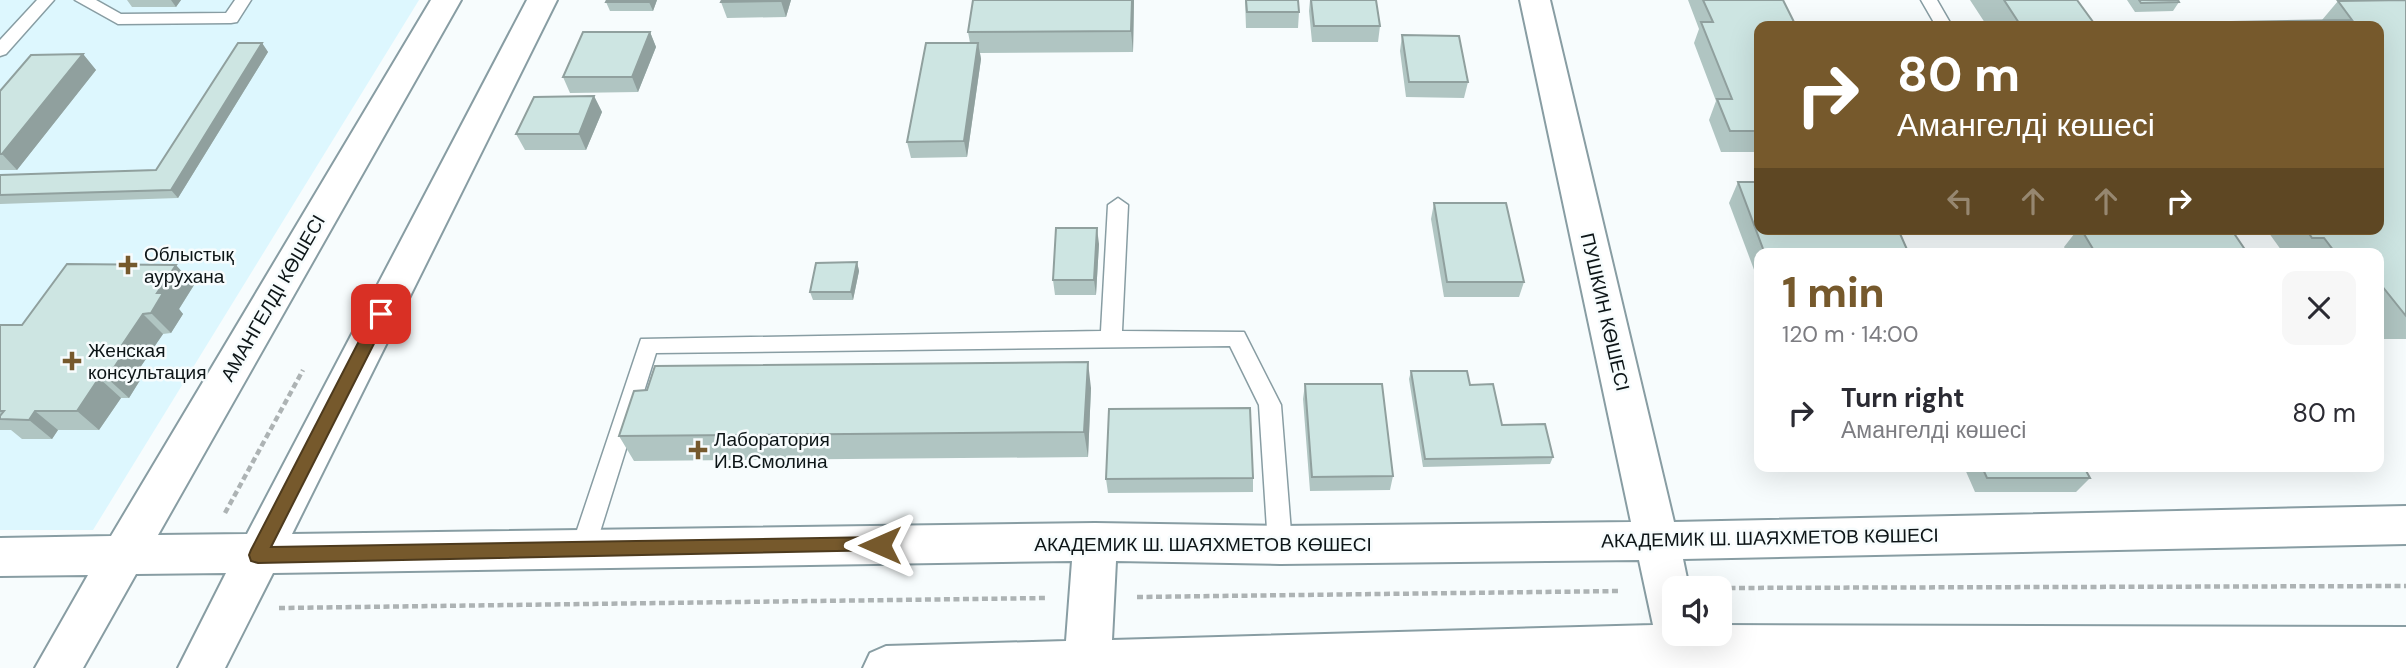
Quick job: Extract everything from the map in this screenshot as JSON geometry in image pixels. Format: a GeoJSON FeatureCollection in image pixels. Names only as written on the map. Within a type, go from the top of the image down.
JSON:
{"type":"FeatureCollection","features":[{"type":"Feature","properties":{"kind":"street","name":"АМАНГЕЛДІ КӨШЕСІ"},"geometry":{"type":"LineString","coordinates":[[58,668],[446,0]]}},
{"type":"Feature","properties":{"kind":"street"},"geometry":{"type":"LineString","coordinates":[[201,668],[542,0]]}},
{"type":"Feature","properties":{"kind":"street","name":"ПУШКИН КӨШЕСІ"},"geometry":{"type":"LineString","coordinates":[[1535,0],[1664,576]]}},
{"type":"Feature","properties":{"kind":"street","name":"АКАДЕМИК Ш. ШАЯХМЕТОВ КӨШЕСІ"},"geometry":{"type":"LineString","coordinates":[[0,557],[1095,542],[1280,545],[1656,541],[2406,525]]}},
{"type":"Feature","properties":{"kind":"street"},"geometry":{"type":"LineString","coordinates":[[1088,664],[1095,542]]}},
{"type":"Feature","properties":{"kind":"street"},"geometry":{"type":"LineString","coordinates":[[886,668],[1088,664],[1662,633]]}},
{"type":"Feature","properties":{"kind":"street"},"geometry":{"type":"LineString","coordinates":[[1732,633],[2406,649]]}},
{"type":"Feature","properties":{"kind":"lane"},"geometry":{"type":"LineString","coordinates":[[0,50],[46,0]]}},
{"type":"Feature","properties":{"kind":"lane"},"geometry":{"type":"LineString","coordinates":[[83,0],[118,19],[231,18],[243,0]]}},
{"type":"Feature","properties":{"kind":"lane"},"geometry":{"type":"LineString","coordinates":[[1929,0],[1941,21]]}},
{"type":"Feature","properties":{"kind":"lane"},"geometry":{"type":"LineString","coordinates":[[1111,340],[1118,205]]}},
{"type":"Feature","properties":{"kind":"lane"},"geometry":{"type":"LineString","coordinates":[[583,548],[648,345],[1237,338],[1269,405],[1280,545]]}},
{"type":"Feature","properties":{"kind":"path"},"geometry":{"type":"LineString","coordinates":[[1732,588],[2406,586]]}},
{"type":"Feature","properties":{"kind":"path"},"geometry":{"type":"LineString","coordinates":[[231,609],[1092,598],[1662,631]]}},
{"type":"Feature","properties":{"kind":"shaded area","name":"Облыстық аурухана"},"geometry":{"type":"Polygon","coordinates":[[[0,0],[419,0],[93,530],[0,530],[0,0]]]}},
{"type":"Feature","properties":{"kind":"building"},"geometry":{"type":"Polygon","coordinates":[[[607,0],[650,0],[606,2],[607,0]]]}},
{"type":"Feature","properties":{"kind":"building"},"geometry":{"type":"Polygon","coordinates":[[[781,0],[781,1],[721,2],[781,0]]]}},
{"type":"Feature","properties":{"kind":"building"},"geometry":{"type":"Polygon","coordinates":[[[973,0],[1132,0],[1131,31],[968,32],[973,0]]]}},
{"type":"Feature","properties":{"kind":"building"},"geometry":{"type":"Polygon","coordinates":[[[1246,0],[1298,0],[1299,12],[1247,12],[1246,0]]]}},
{"type":"Feature","properties":{"kind":"building"},"geometry":{"type":"Polygon","coordinates":[[[1311,0],[1376,0],[1380,26],[1314,26],[1311,0]]]}},
{"type":"Feature","properties":{"kind":"building"},"geometry":{"type":"Polygon","coordinates":[[[1703,0],[1783,0],[1794,21],[1754,21],[1754,131],[1730,131],[1717,99],[1732,99],[1701,22],[1713,22],[1703,0]]]}},
{"type":"Feature","properties":{"kind":"building"},"geometry":{"type":"Polygon","coordinates":[[[2004,0],[2077,0],[2092,21],[2018,21],[2004,0]]]}},
{"type":"Feature","properties":{"kind":"building"},"geometry":{"type":"Polygon","coordinates":[[[2139,0],[2178,0],[2179,2],[2141,3],[2139,0]]]}},
{"type":"Feature","properties":{"kind":"building"},"geometry":{"type":"Polygon","coordinates":[[[2406,0],[2406,316],[2384,288],[2384,248],[2332,248],[2324,238],[2312,238],[2310,235],[2384,235],[2384,21],[2293,21],[2352,20],[2338,1],[2406,0]]]}},
{"type":"Feature","properties":{"kind":"building"},"geometry":{"type":"Polygon","coordinates":[[[583,32],[650,32],[632,77],[563,77],[583,32]]]}},
{"type":"Feature","properties":{"kind":"building"},"geometry":{"type":"Polygon","coordinates":[[[1402,35],[1459,36],[1468,82],[1409,82],[1402,35]]]}},
{"type":"Feature","properties":{"kind":"building"},"geometry":{"type":"Polygon","coordinates":[[[238,43],[262,43],[171,190],[0,195],[0,175],[156,170],[238,43]]]}},
{"type":"Feature","properties":{"kind":"building"},"geometry":{"type":"Polygon","coordinates":[[[926,43],[978,43],[964,141],[907,142],[926,43]]]}},
{"type":"Feature","properties":{"kind":"building"},"geometry":{"type":"Polygon","coordinates":[[[83,54],[0,154],[0,91],[31,55],[83,54]]]}},
{"type":"Feature","properties":{"kind":"building"},"geometry":{"type":"Polygon","coordinates":[[[594,96],[579,134],[516,134],[534,97],[594,96]]]}},
{"type":"Feature","properties":{"kind":"building"},"geometry":{"type":"Polygon","coordinates":[[[1738,182],[1754,182],[1754,225],[1738,182]]]}},
{"type":"Feature","properties":{"kind":"building"},"geometry":{"type":"Polygon","coordinates":[[[1434,203],[1506,203],[1524,282],[1447,282],[1434,203]]]}},
{"type":"Feature","properties":{"kind":"building"},"geometry":{"type":"Polygon","coordinates":[[[1056,228],[1097,228],[1094,280],[1053,280],[1056,228]]]}},
{"type":"Feature","properties":{"kind":"building"},"geometry":{"type":"Polygon","coordinates":[[[1758,235],[1901,235],[1906,248],[1763,248],[1758,235]]]}},
{"type":"Feature","properties":{"kind":"building"},"geometry":{"type":"Polygon","coordinates":[[[2085,235],[2235,235],[2244,248],[2092,248],[2085,235]]]}},
{"type":"Feature","properties":{"kind":"building"},"geometry":{"type":"Polygon","coordinates":[[[857,262],[851,292],[810,292],[816,263],[857,262]]]}},
{"type":"Feature","properties":{"kind":"building","name":"Женская консультация"},"geometry":{"type":"Polygon","coordinates":[[[67,264],[176,265],[157,293],[163,293],[151,313],[143,314],[114,357],[121,357],[107,378],[99,378],[77,411],[35,411],[29,420],[0,419],[4,411],[0,411],[0,325],[22,325],[67,264]]]}},
{"type":"Feature","properties":{"kind":"building"},"geometry":{"type":"Polygon","coordinates":[[[1088,362],[1084,432],[619,436],[634,391],[647,390],[655,366],[1088,362]]]}},
{"type":"Feature","properties":{"kind":"building"},"geometry":{"type":"Polygon","coordinates":[[[1411,371],[1467,371],[1470,385],[1493,384],[1502,425],[1545,424],[1553,457],[1425,459],[1411,371]]]}},
{"type":"Feature","properties":{"kind":"building"},"geometry":{"type":"Polygon","coordinates":[[[1305,384],[1382,384],[1393,476],[1312,477],[1305,384]]]}},
{"type":"Feature","properties":{"kind":"building"},"geometry":{"type":"Polygon","coordinates":[[[1250,408],[1253,478],[1106,479],[1109,409],[1250,408]]]}},
{"type":"Feature","properties":{"kind":"building"},"geometry":{"type":"Polygon","coordinates":[[[1984,472],[2087,472],[2090,478],[1987,478],[1984,472]]]}},
{"type":"Feature","properties":{"kind":"place","name":"Облыстық аурухана"},"geometry":{"type":"Point","coordinates":[128,265]}},
{"type":"Feature","properties":{"kind":"place","name":"Женская консультация"},"geometry":{"type":"Point","coordinates":[72,361]}},
{"type":"Feature","properties":{"kind":"place","name":"Лаборатория И.В.Смолина"},"geometry":{"type":"Point","coordinates":[698,450]}},
{"type":"Feature","properties":{"kind":"route"},"geometry":{"type":"LineString","coordinates":[[381,314],[258,555],[880,545]]}}]}
